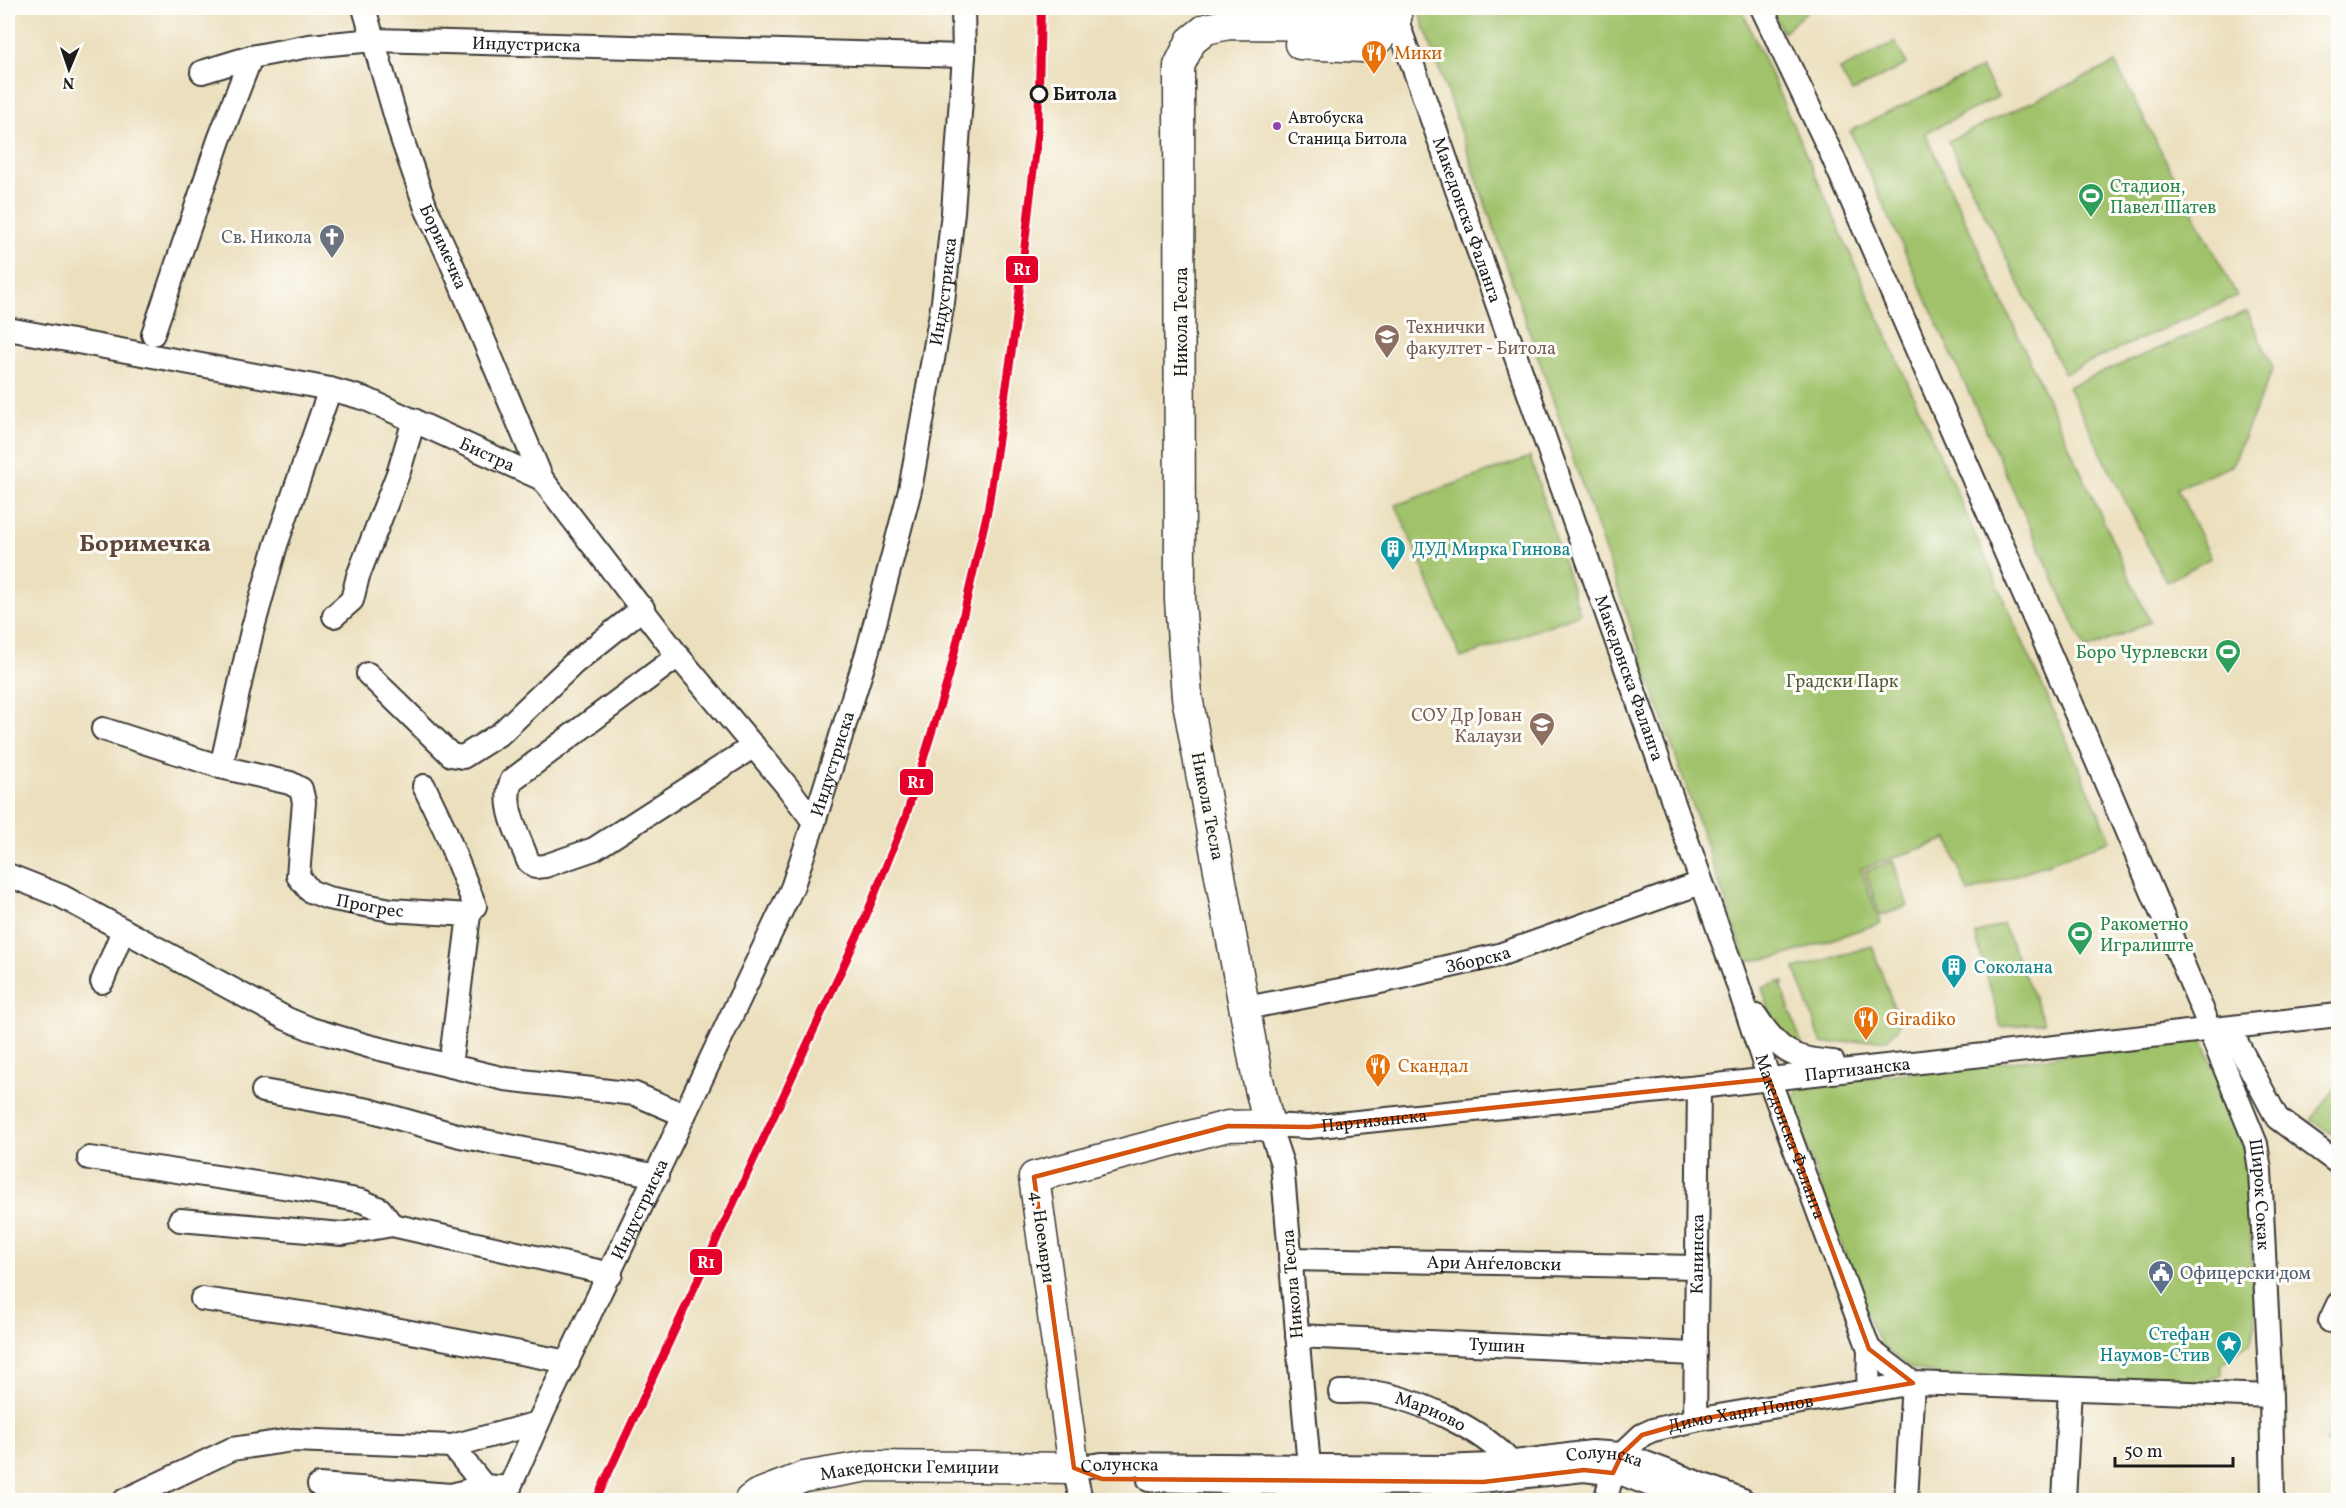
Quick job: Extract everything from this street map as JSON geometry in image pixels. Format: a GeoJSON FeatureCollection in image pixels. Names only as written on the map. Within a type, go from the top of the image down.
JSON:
{"type":"FeatureCollection","features":[{"type":"Feature","properties":{"kind":"main road","name":"Никола Тесла"},"geometry":{"type":"LineString","coordinates":[[1269,1125],[1257,1076],[1187,686],[1180,600],[1179,66],[1191,41],[1206,29],[1229,24],[1349,25],[1373,14],[1394,13]]}},
{"type":"Feature","properties":{"kind":"main road","name":"4. Ноември"},"geometry":{"type":"LineString","coordinates":[[1074,1468],[1034,1177],[1228,1126],[1269,1125]]}},
{"type":"Feature","properties":{"kind":"main road","name":"Македонски Гемиџии"},"geometry":{"type":"LineString","coordinates":[[750,1500],[804,1478],[869,1466],[1074,1468]]}},
{"type":"Feature","properties":{"kind":"street","name":"Боримечка"},"geometry":{"type":"LineString","coordinates":[[364,8],[402,140],[426,208],[449,256],[542,479]]}},
{"type":"Feature","properties":{"kind":"street","name":"Индустриска"},"geometry":{"type":"LineString","coordinates":[[507,1494],[538,1423],[792,888],[868,650],[910,490],[943,302],[953,212],[964,56],[963,8]]}},
{"type":"Feature","properties":{"kind":"street"},"geometry":{"type":"LineString","coordinates":[[1762,8],[1831,153],[2098,764],[2205,1016]]}},
{"type":"Feature","properties":{"kind":"street","name":"Македонска Фаланга"},"geometry":{"type":"LineString","coordinates":[[1394,13],[1742,996],[1769,1079],[1869,1349],[1868,1391]]}},
{"type":"Feature","properties":{"kind":"street","name":"Индустриска"},"geometry":{"type":"LineString","coordinates":[[202,72],[251,57],[309,46],[374,40],[964,56]]}},
{"type":"Feature","properties":{"kind":"street"},"geometry":{"type":"LineString","coordinates":[[153,334],[219,140],[251,57]]}},
{"type":"Feature","properties":{"kind":"street","name":"Бистра"},"geometry":{"type":"LineString","coordinates":[[8,329],[330,389],[366,399],[542,479],[678,656],[814,822]]}},
{"type":"Feature","properties":{"kind":"street"},"geometry":{"type":"LineString","coordinates":[[221,767],[252,631],[276,545],[330,389]]}},
{"type":"Feature","properties":{"kind":"street"},"geometry":{"type":"LineString","coordinates":[[334,616],[352,600],[358,576],[399,471],[414,420]]}},
{"type":"Feature","properties":{"kind":"street"},"geometry":{"type":"LineString","coordinates":[[368,674],[451,755],[463,757],[501,733],[573,664],[643,608]]}},
{"type":"Feature","properties":{"kind":"street"},"geometry":{"type":"LineString","coordinates":[[678,656],[512,780],[507,789],[508,804],[528,861],[534,867],[545,866],[594,849],[754,746]]}},
{"type":"Feature","properties":{"kind":"street","name":"Прогрес"},"geometry":{"type":"LineString","coordinates":[[103,729],[221,767],[290,783],[301,789],[304,802],[298,876],[310,891],[328,898],[391,910],[469,915]]}},
{"type":"Feature","properties":{"kind":"street"},"geometry":{"type":"LineString","coordinates":[[424,786],[476,906],[469,915],[450,1066]]}},
{"type":"Feature","properties":{"kind":"street"},"geometry":{"type":"LineString","coordinates":[[8,875],[61,896],[295,1023],[357,1043],[505,1079],[635,1094],[684,1115]]}},
{"type":"Feature","properties":{"kind":"street","name":"Зборска"},"geometry":{"type":"LineString","coordinates":[[1246,1008],[1371,984],[1499,955],[1701,883]]}},
{"type":"Feature","properties":{"kind":"street"},"geometry":{"type":"LineString","coordinates":[[102,982],[123,930]]}},
{"type":"Feature","properties":{"kind":"street"},"geometry":{"type":"LineString","coordinates":[[1742,996],[1770,1037],[1789,1054],[1808,1060],[1883,1065]]}},
{"type":"Feature","properties":{"kind":"street","name":"Партизанска"},"geometry":{"type":"LineString","coordinates":[[1269,1125],[1309,1127],[1699,1087],[1883,1065],[2221,1033],[2338,1015]]}},
{"type":"Feature","properties":{"kind":"street"},"geometry":{"type":"LineString","coordinates":[[2221,1033],[2277,1118],[2338,1163]]}},
{"type":"Feature","properties":{"kind":"street","name":"Широк Сокак"},"geometry":{"type":"LineString","coordinates":[[2221,1033],[2256,1144],[2260,1170],[2261,1396],[2273,1500]]}},
{"type":"Feature","properties":{"kind":"street","name":"Канинска"},"geometry":{"type":"LineString","coordinates":[[1695,1420],[1699,1087]]}},
{"type":"Feature","properties":{"kind":"street"},"geometry":{"type":"LineString","coordinates":[[263,1091],[369,1110],[460,1136],[657,1176]]}},
{"type":"Feature","properties":{"kind":"street","name":"Никола Тесла"},"geometry":{"type":"LineString","coordinates":[[1269,1125],[1282,1164],[1310,1483]]}},
{"type":"Feature","properties":{"kind":"street"},"geometry":{"type":"LineString","coordinates":[[89,1158],[362,1201],[381,1209],[392,1225]]}},
{"type":"Feature","properties":{"kind":"street"},"geometry":{"type":"LineString","coordinates":[[180,1220],[342,1234],[392,1225],[610,1274]]}},
{"type":"Feature","properties":{"kind":"street","name":"Ари Анѓеловски"},"geometry":{"type":"LineString","coordinates":[[1290,1259],[1697,1267]]}},
{"type":"Feature","properties":{"kind":"street"},"geometry":{"type":"LineString","coordinates":[[201,1299],[337,1318],[568,1362]]}},
{"type":"Feature","properties":{"kind":"street","name":"Тушин"},"geometry":{"type":"LineString","coordinates":[[1297,1336],[1694,1354]]}},
{"type":"Feature","properties":{"kind":"street"},"geometry":{"type":"LineString","coordinates":[[1869,1349],[1913,1383]]}},
{"type":"Feature","properties":{"kind":"street"},"geometry":{"type":"LineString","coordinates":[[1868,1391],[1913,1383],[2261,1396]]}},
{"type":"Feature","properties":{"kind":"street"},"geometry":{"type":"LineString","coordinates":[[1906,1500],[1913,1383]]}},
{"type":"Feature","properties":{"kind":"street"},"geometry":{"type":"LineString","coordinates":[[2064,1500],[2070,1389]]}},
{"type":"Feature","properties":{"kind":"street","name":"Димо Хаџи Попов"},"geometry":{"type":"LineString","coordinates":[[1618,1463],[1642,1435],[1653,1430],[1695,1420],[1868,1391]]}},
{"type":"Feature","properties":{"kind":"street","name":"Мариово"},"geometry":{"type":"LineString","coordinates":[[1340,1392],[1375,1392],[1408,1402],[1480,1434],[1499,1449],[1510,1462]]}},
{"type":"Feature","properties":{"kind":"street"},"geometry":{"type":"LineString","coordinates":[[125,1500],[240,1447],[292,1440],[452,1446],[538,1423]]}},
{"type":"Feature","properties":{"kind":"street"},"geometry":{"type":"LineString","coordinates":[[452,1446],[484,1486],[507,1494]]}},
{"type":"Feature","properties":{"kind":"street","name":"Солунска"},"geometry":{"type":"LineString","coordinates":[[1310,1483],[1592,1452],[1618,1463],[1743,1500]]}},
{"type":"Feature","properties":{"kind":"street"},"geometry":{"type":"LineString","coordinates":[[1605,1500],[1618,1463]]}},
{"type":"Feature","properties":{"kind":"street","name":"Солунска"},"geometry":{"type":"LineString","coordinates":[[1074,1468],[1103,1464],[1310,1483],[1462,1483],[1584,1470],[1618,1463]]}},
{"type":"Feature","properties":{"kind":"street","name":"Солунска"},"geometry":{"type":"LineString","coordinates":[[1618,1463],[1638,1480],[1688,1500]]}},
{"type":"Feature","properties":{"kind":"street","name":"4. Ноември"},"geometry":{"type":"LineString","coordinates":[[1074,1468],[1081,1500]]}},
{"type":"Feature","properties":{"kind":"street"},"geometry":{"type":"LineString","coordinates":[[319,1485],[451,1495],[484,1486]]}},
{"type":"Feature","properties":{"kind":"highlighted area"},"geometry":{"type":"Polygon","coordinates":[[[1769,1079],[1869,1349],[1913,1383],[1695,1420],[1642,1435],[1622,1454],[1613,1473],[1584,1470],[1483,1482],[1102,1479],[1074,1468],[1034,1177],[1228,1126],[1309,1127],[1769,1079]]]}},
{"type":"Feature","properties":{"kind":"green space","name":"Градски Парк"},"geometry":{"type":"Polygon","coordinates":[[[1418,8],[1741,8],[2111,840],[1968,893],[1948,839],[1861,869],[1880,923],[1780,957],[1746,961],[1418,8]]]}},
{"type":"Feature","properties":{"kind":"green space"},"geometry":{"type":"Polygon","coordinates":[[[1771,8],[1810,8],[1783,33],[1771,8]]]}},
{"type":"Feature","properties":{"kind":"green space"},"geometry":{"type":"Polygon","coordinates":[[[1895,42],[1907,64],[1852,92],[1840,70],[1895,42]]]}},
{"type":"Feature","properties":{"kind":"green space","name":"Стадион, Павел Шатев"},"geometry":{"type":"Polygon","coordinates":[[[2115,63],[2237,296],[2064,373],[1948,141],[2115,63]]]}},
{"type":"Feature","properties":{"kind":"green space"},"geometry":{"type":"Polygon","coordinates":[[[1981,68],[1998,97],[1925,133],[2150,622],[2086,650],[1850,131],[1981,68]]]}},
{"type":"Feature","properties":{"kind":"green space"},"geometry":{"type":"Polygon","coordinates":[[[2247,311],[2273,368],[2232,466],[2177,488],[2211,558],[2166,582],[2068,387],[2247,311]]]}},
{"type":"Feature","properties":{"kind":"green space"},"geometry":{"type":"Polygon","coordinates":[[[1530,457],[1580,614],[1461,658],[1396,505],[1530,457]]]}},
{"type":"Feature","properties":{"kind":"green space"},"geometry":{"type":"Polygon","coordinates":[[[1893,861],[1908,906],[1880,916],[1865,871],[1893,861]]]}},
{"type":"Feature","properties":{"kind":"green space"},"geometry":{"type":"Polygon","coordinates":[[[2003,924],[2044,1022],[2001,1027],[1975,934],[2003,924]]]}},
{"type":"Feature","properties":{"kind":"green space"},"geometry":{"type":"Polygon","coordinates":[[[1872,946],[1899,1022],[1897,1029],[1887,1039],[1822,1044],[1795,969],[1872,946]]]}},
{"type":"Feature","properties":{"kind":"green space"},"geometry":{"type":"Polygon","coordinates":[[[1783,981],[1784,984],[1781,985],[1802,1045],[1796,1046],[1775,1027],[1762,988],[1783,981]]]}},
{"type":"Feature","properties":{"kind":"green space"},"geometry":{"type":"Polygon","coordinates":[[[2203,1040],[2245,1150],[2256,1327],[2250,1343],[2222,1364],[2222,1375],[2198,1384],[1939,1375],[1913,1369],[1883,1347],[1871,1326],[1797,1122],[1792,1099],[1799,1088],[1806,1084],[2203,1040]]]}},
{"type":"Feature","properties":{"kind":"green space"},"geometry":{"type":"Polygon","coordinates":[[[2338,1085],[2338,1138],[2311,1120],[2338,1085]]]}},
{"type":"Feature","properties":{"kind":"green space"},"geometry":{"type":"Polygon","coordinates":[[[2332,1426],[2338,1426],[2338,1447],[2326,1444],[2327,1439],[2331,1439],[2332,1426]]]}},
{"type":"Feature","properties":{"kind":"transit line","name":"R1"},"geometry":{"type":"LineString","coordinates":[[596,1500],[862,926],[906,816],[949,676],[988,509],[1015,329],[1038,131],[1041,8]]}},
{"type":"Feature","properties":{"kind":"place","name":"Мики"},"geometry":{"type":"Point","coordinates":[1374,76]}},
{"type":"Feature","properties":{"kind":"place","name":"Битола"},"geometry":{"type":"Point","coordinates":[1039,94]}},
{"type":"Feature","properties":{"kind":"place","name":"Автобуска Станица Битола"},"geometry":{"type":"Point","coordinates":[1277,126]}},
{"type":"Feature","properties":{"kind":"place","name":"Стадион, Павел Шатев"},"geometry":{"type":"Point","coordinates":[2091,219]}},
{"type":"Feature","properties":{"kind":"place","name":"Св. Никола"},"geometry":{"type":"Point","coordinates":[332,260]}},
{"type":"Feature","properties":{"kind":"place","name":"Технички факултет - Битола"},"geometry":{"type":"Point","coordinates":[1387,360]}},
{"type":"Feature","properties":{"kind":"place","name":"ДУД Мирка Гинова"},"geometry":{"type":"Point","coordinates":[1393,572]}},
{"type":"Feature","properties":{"kind":"place","name":"Боро Чурлевски"},"geometry":{"type":"Point","coordinates":[2228,675]}},
{"type":"Feature","properties":{"kind":"place","name":"СОУ Др Јован Калаузи"},"geometry":{"type":"Point","coordinates":[1542,748]}},
{"type":"Feature","properties":{"kind":"place","name":"Ракометно Игралиште"},"geometry":{"type":"Point","coordinates":[2080,957]}},
{"type":"Feature","properties":{"kind":"place","name":"Соколана"},"geometry":{"type":"Point","coordinates":[1954,990]}},
{"type":"Feature","properties":{"kind":"place","name":"Giradiko"},"geometry":{"type":"Point","coordinates":[1866,1042]}},
{"type":"Feature","properties":{"kind":"place","name":"Скандал"},"geometry":{"type":"Point","coordinates":[1378,1089]}},
{"type":"Feature","properties":{"kind":"place","name":"Офицерски дом"},"geometry":{"type":"Point","coordinates":[2161,1296]}},
{"type":"Feature","properties":{"kind":"place","name":"Стефан Наумов-Стив"},"geometry":{"type":"Point","coordinates":[2229,1367]}},
{"type":"Feature","properties":{"kind":"district","name":"Боримечка"},"geometry":{"type":"Point","coordinates":[145,543]}}]}
